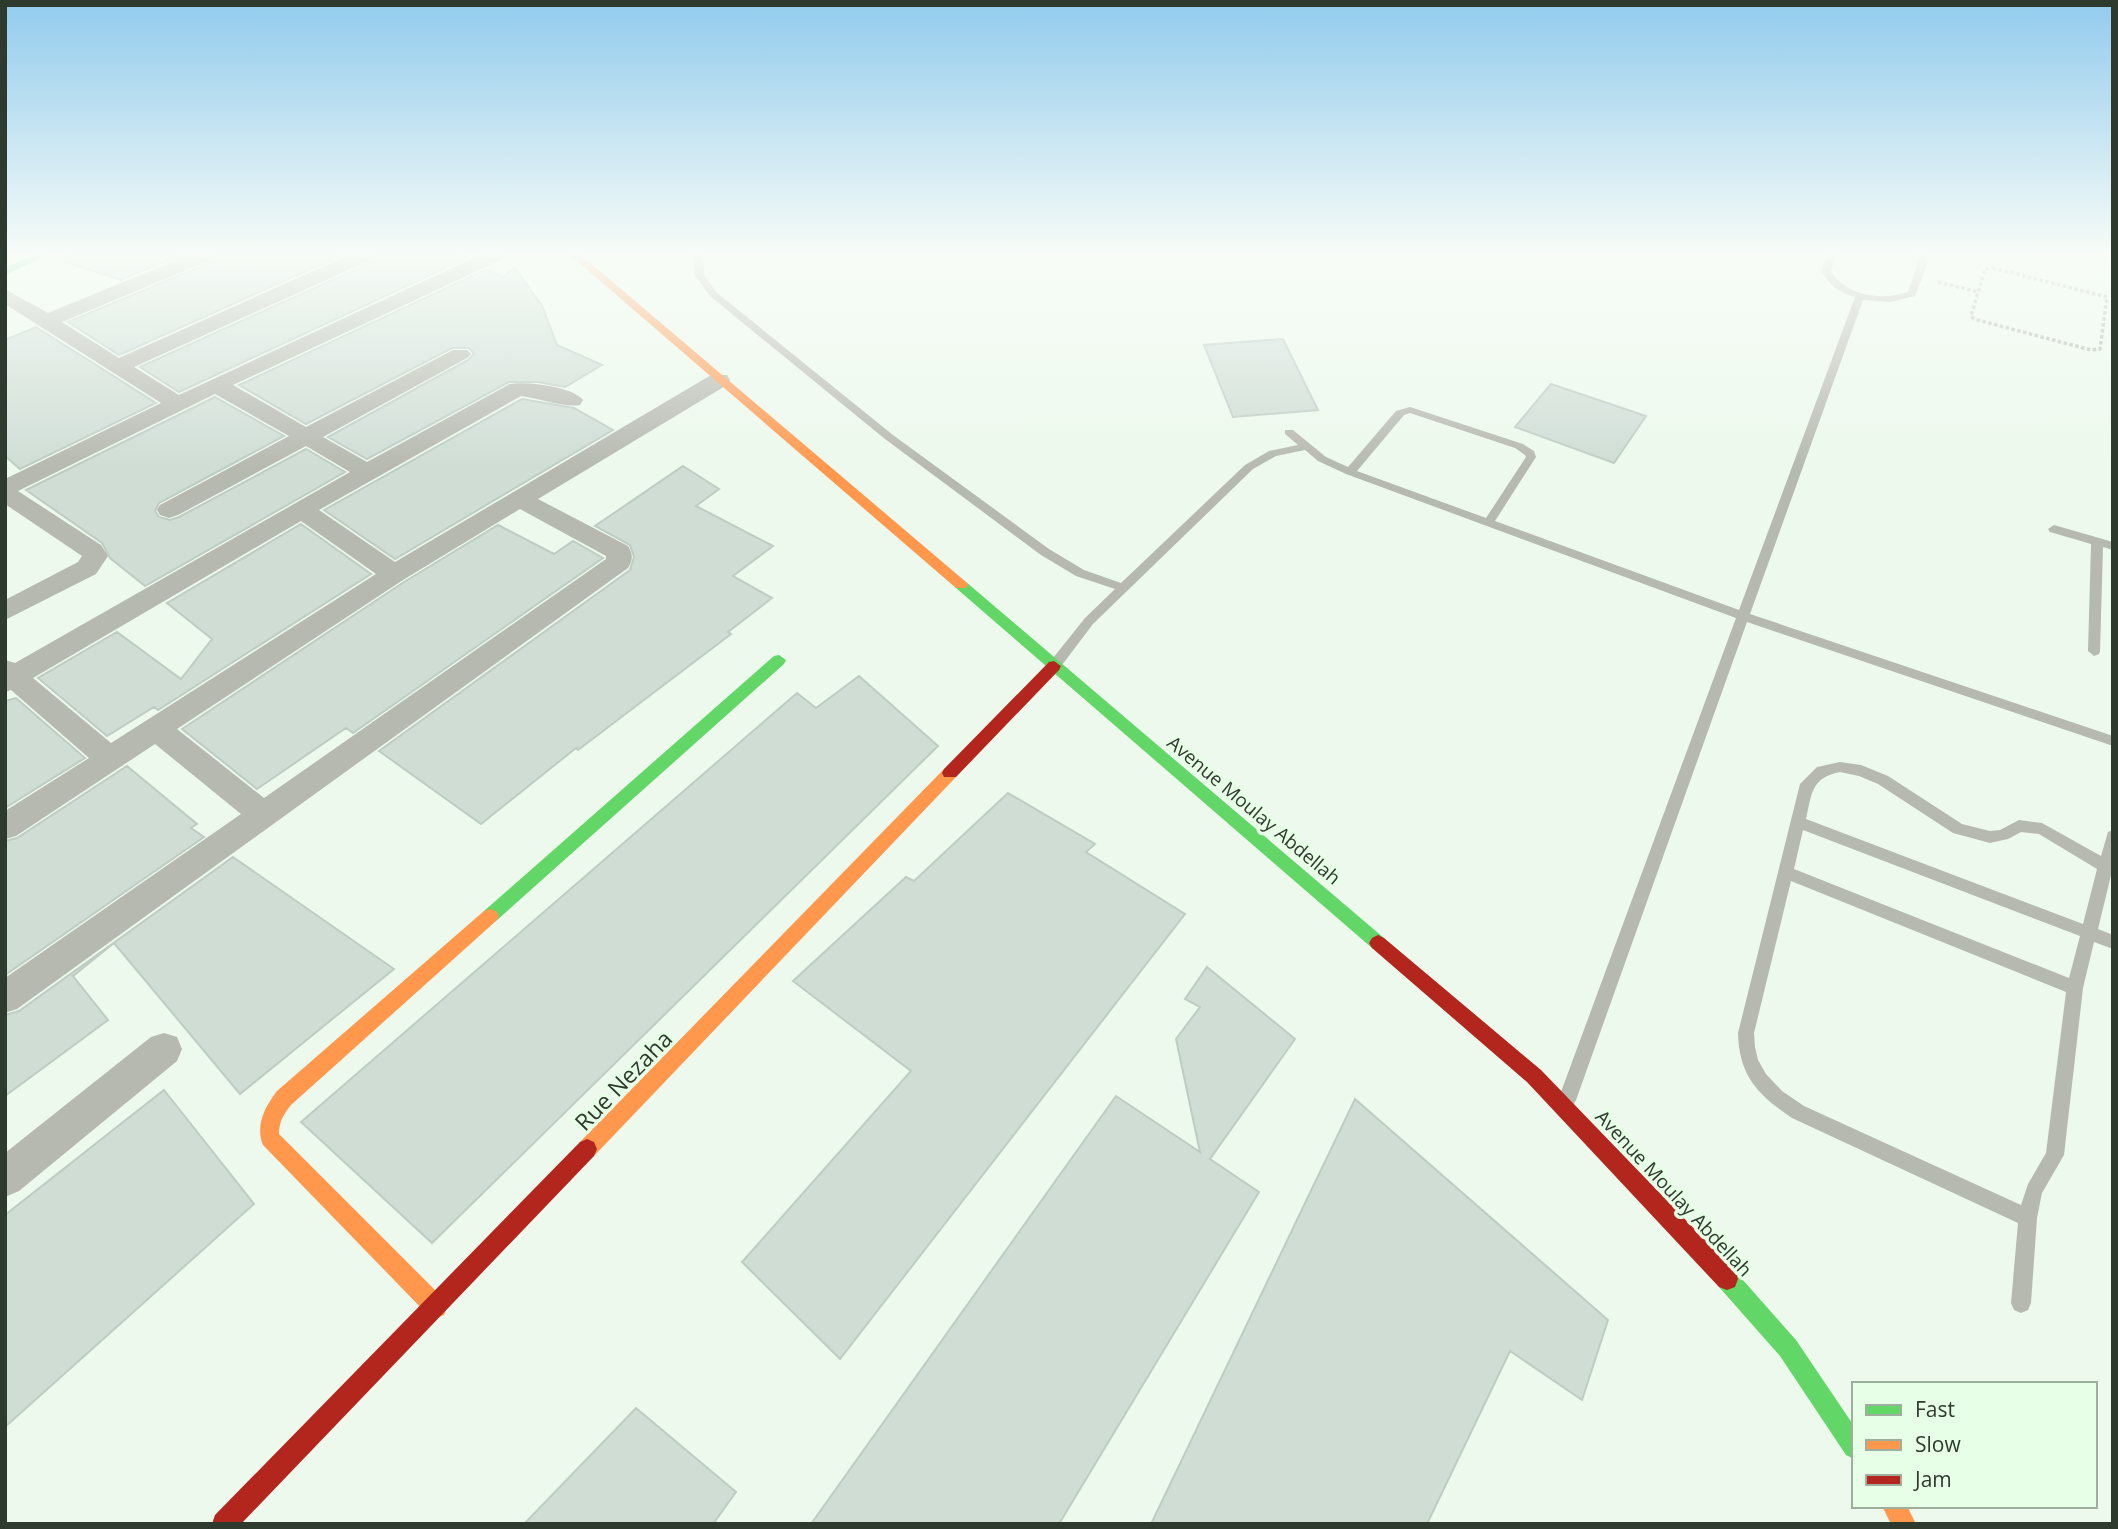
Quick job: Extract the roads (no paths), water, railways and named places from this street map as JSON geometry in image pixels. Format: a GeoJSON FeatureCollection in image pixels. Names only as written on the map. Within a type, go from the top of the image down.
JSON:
{"type":"FeatureCollection","features":[{"type":"Feature","properties":{"kind":"main road","name":"Avenue Moulay Abdellah"},"geometry":{"type":"LineString","coordinates":[[657,326],[1534,1076],[1682,1229],[1788,1348],[1852,1444]]}},
{"type":"Feature","properties":{"kind":"main road"},"geometry":{"type":"LineString","coordinates":[[436,1307],[270,1138],[267,1126],[272,1112],[284,1098],[779,660]]}},
{"type":"Feature","properties":{"kind":"main road","name":"Rue Nezaha"},"geometry":{"type":"LineString","coordinates":[[224,1524],[1054,666]]}},
{"type":"Feature","properties":{"kind":"main road"},"geometry":{"type":"LineString","coordinates":[[1895,1508],[1904,1524]]}},
{"type":"Feature","properties":{"kind":"street"},"geometry":{"type":"LineString","coordinates":[[55,326],[178,404]]}},
{"type":"Feature","properties":{"kind":"street"},"geometry":{"type":"LineString","coordinates":[[118,366],[207,326]]}},
{"type":"Feature","properties":{"kind":"street"},"geometry":{"type":"LineString","coordinates":[[5,611],[87,568],[95,556],[10,481],[342,326]]}},
{"type":"Feature","properties":{"kind":"street"},"geometry":{"type":"LineString","coordinates":[[169,510],[460,354]]}},
{"type":"Feature","properties":{"kind":"street"},"geometry":{"type":"LineString","coordinates":[[5,827],[394,574],[719,380]]}},
{"type":"Feature","properties":{"kind":"street"},"geometry":{"type":"LineString","coordinates":[[216,385],[367,472]]}},
{"type":"Feature","properties":{"kind":"street"},"geometry":{"type":"LineString","coordinates":[[109,758],[8,677],[300,509],[518,390],[550,393],[572,400]]}},
{"type":"Feature","properties":{"kind":"street"},"geometry":{"type":"LineString","coordinates":[[5,998],[261,813],[619,562],[619,552],[520,499]]}},
{"type":"Feature","properties":{"kind":"street"},"geometry":{"type":"LineString","coordinates":[[300,509],[394,574]]}},
{"type":"Feature","properties":{"kind":"street"},"geometry":{"type":"LineString","coordinates":[[155,728],[261,813]]}},
{"type":"Feature","properties":{"kind":"street"},"geometry":{"type":"LineString","coordinates":[[5,1178],[164,1049]]}},
{"type":"Feature","properties":{"kind":"lane"},"geometry":{"type":"LineString","coordinates":[[752,326],[889,437],[1061,563],[1124,588]]}},
{"type":"Feature","properties":{"kind":"lane"},"geometry":{"type":"LineString","coordinates":[[1564,1108],[1849,326]]}},
{"type":"Feature","properties":{"kind":"lane"},"geometry":{"type":"LineString","coordinates":[[1350,472],[1400,414],[1410,410],[1525,449],[1531,457],[1530,461],[1488,523]]}},
{"type":"Feature","properties":{"kind":"lane"},"geometry":{"type":"LineString","coordinates":[[1289,432],[1304,447],[1322,459],[1350,472],[1743,616],[2113,741]]}},
{"type":"Feature","properties":{"kind":"lane"},"geometry":{"type":"LineString","coordinates":[[1054,666],[1088,621],[1249,467],[1273,453],[1304,447]]}},
{"type":"Feature","properties":{"kind":"lane"},"geometry":{"type":"LineString","coordinates":[[2053,529],[2113,546]]}},
{"type":"Feature","properties":{"kind":"lane"},"geometry":{"type":"LineString","coordinates":[[2094,651],[2097,542]]}},
{"type":"Feature","properties":{"kind":"lane"},"geometry":{"type":"LineString","coordinates":[[2028,1218],[1798,1112],[1773,1096],[1755,1076],[1745,1053],[1746,1033],[1807,784],[1812,776],[1832,768],[1859,770],[1888,782],[1958,829],[1974,835],[2003,835],[2019,826],[2029,826],[2053,835],[2104,866]]}},
{"type":"Feature","properties":{"kind":"lane"},"geometry":{"type":"LineString","coordinates":[[1798,822],[2113,942]]}},
{"type":"Feature","properties":{"kind":"lane"},"geometry":{"type":"LineString","coordinates":[[2021,1303],[2028,1218],[2034,1189],[2055,1155],[2075,988],[2113,836]]}},
{"type":"Feature","properties":{"kind":"lane"},"geometry":{"type":"LineString","coordinates":[[1786,872],[2075,988]]}}]}
